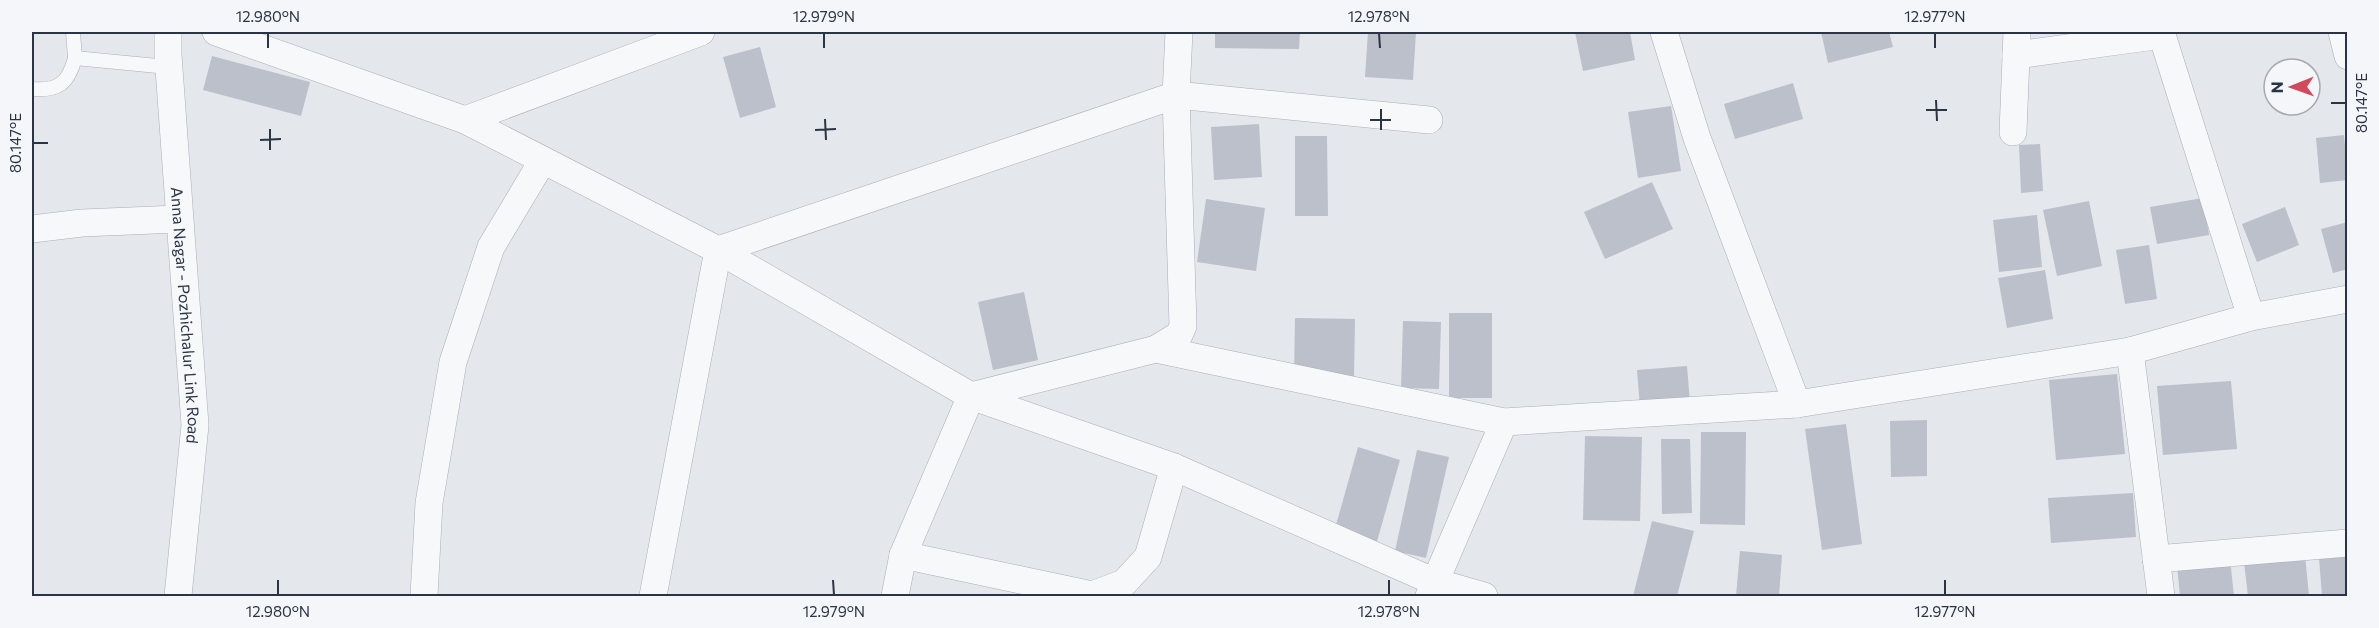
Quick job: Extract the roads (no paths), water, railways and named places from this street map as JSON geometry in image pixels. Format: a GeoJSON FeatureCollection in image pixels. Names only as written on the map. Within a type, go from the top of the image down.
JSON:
{"type":"FeatureCollection","features":[{"type":"Feature","properties":{"kind":"street","name":"Anna Nagar - Pozhichalur Link Road"},"geometry":{"type":"LineString","coordinates":[[168,32],[168,67],[178,219],[195,425],[178,597]]}},
{"type":"Feature","properties":{"kind":"street"},"geometry":{"type":"LineString","coordinates":[[216,32],[465,120],[718,250],[971,396],[1174,467],[1432,589],[1484,597]]}},
{"type":"Feature","properties":{"kind":"street"},"geometry":{"type":"LineString","coordinates":[[465,120],[701,32]]}},
{"type":"Feature","properties":{"kind":"street"},"geometry":{"type":"LineString","coordinates":[[971,396],[1156,349],[1179,335],[1183,326],[1176,95],[1179,32]]}},
{"type":"Feature","properties":{"kind":"street"},"geometry":{"type":"LineString","coordinates":[[1664,32],[1697,138],[1797,404]]}},
{"type":"Feature","properties":{"kind":"street"},"geometry":{"type":"LineString","coordinates":[[2342,32],[2348,56]]}},
{"type":"Feature","properties":{"kind":"street"},"geometry":{"type":"LineString","coordinates":[[2013,132],[2017,43],[2162,36],[2251,317]]}},
{"type":"Feature","properties":{"kind":"street"},"geometry":{"type":"LineString","coordinates":[[718,250],[1176,95],[1429,120]]}},
{"type":"Feature","properties":{"kind":"street"},"geometry":{"type":"LineString","coordinates":[[424,597],[429,503],[453,362],[491,247],[543,160]]}},
{"type":"Feature","properties":{"kind":"street"},"geometry":{"type":"LineString","coordinates":[[32,229],[82,223],[178,219]]}},
{"type":"Feature","properties":{"kind":"street"},"geometry":{"type":"LineString","coordinates":[[653,597],[718,250]]}},
{"type":"Feature","properties":{"kind":"street"},"geometry":{"type":"LineString","coordinates":[[1156,349],[1504,422],[1797,404],[2130,351],[2251,317],[2348,298]]}},
{"type":"Feature","properties":{"kind":"street"},"geometry":{"type":"LineString","coordinates":[[2130,351],[2161,597]]}},
{"type":"Feature","properties":{"kind":"street"},"geometry":{"type":"LineString","coordinates":[[894,597],[903,555],[971,396]]}},
{"type":"Feature","properties":{"kind":"street"},"geometry":{"type":"LineString","coordinates":[[1432,589],[1504,422]]}},
{"type":"Feature","properties":{"kind":"street"},"geometry":{"type":"LineString","coordinates":[[903,555],[1092,595],[1124,583],[1148,557],[1174,467]]}},
{"type":"Feature","properties":{"kind":"street"},"geometry":{"type":"LineString","coordinates":[[2156,559],[2348,543]]}},
{"type":"Feature","properties":{"kind":"lane"},"geometry":{"type":"LineString","coordinates":[[32,89],[48,90],[61,85],[71,73],[75,58],[73,32]]}},
{"type":"Feature","properties":{"kind":"lane"},"geometry":{"type":"LineString","coordinates":[[75,58],[168,67]]}}]}
